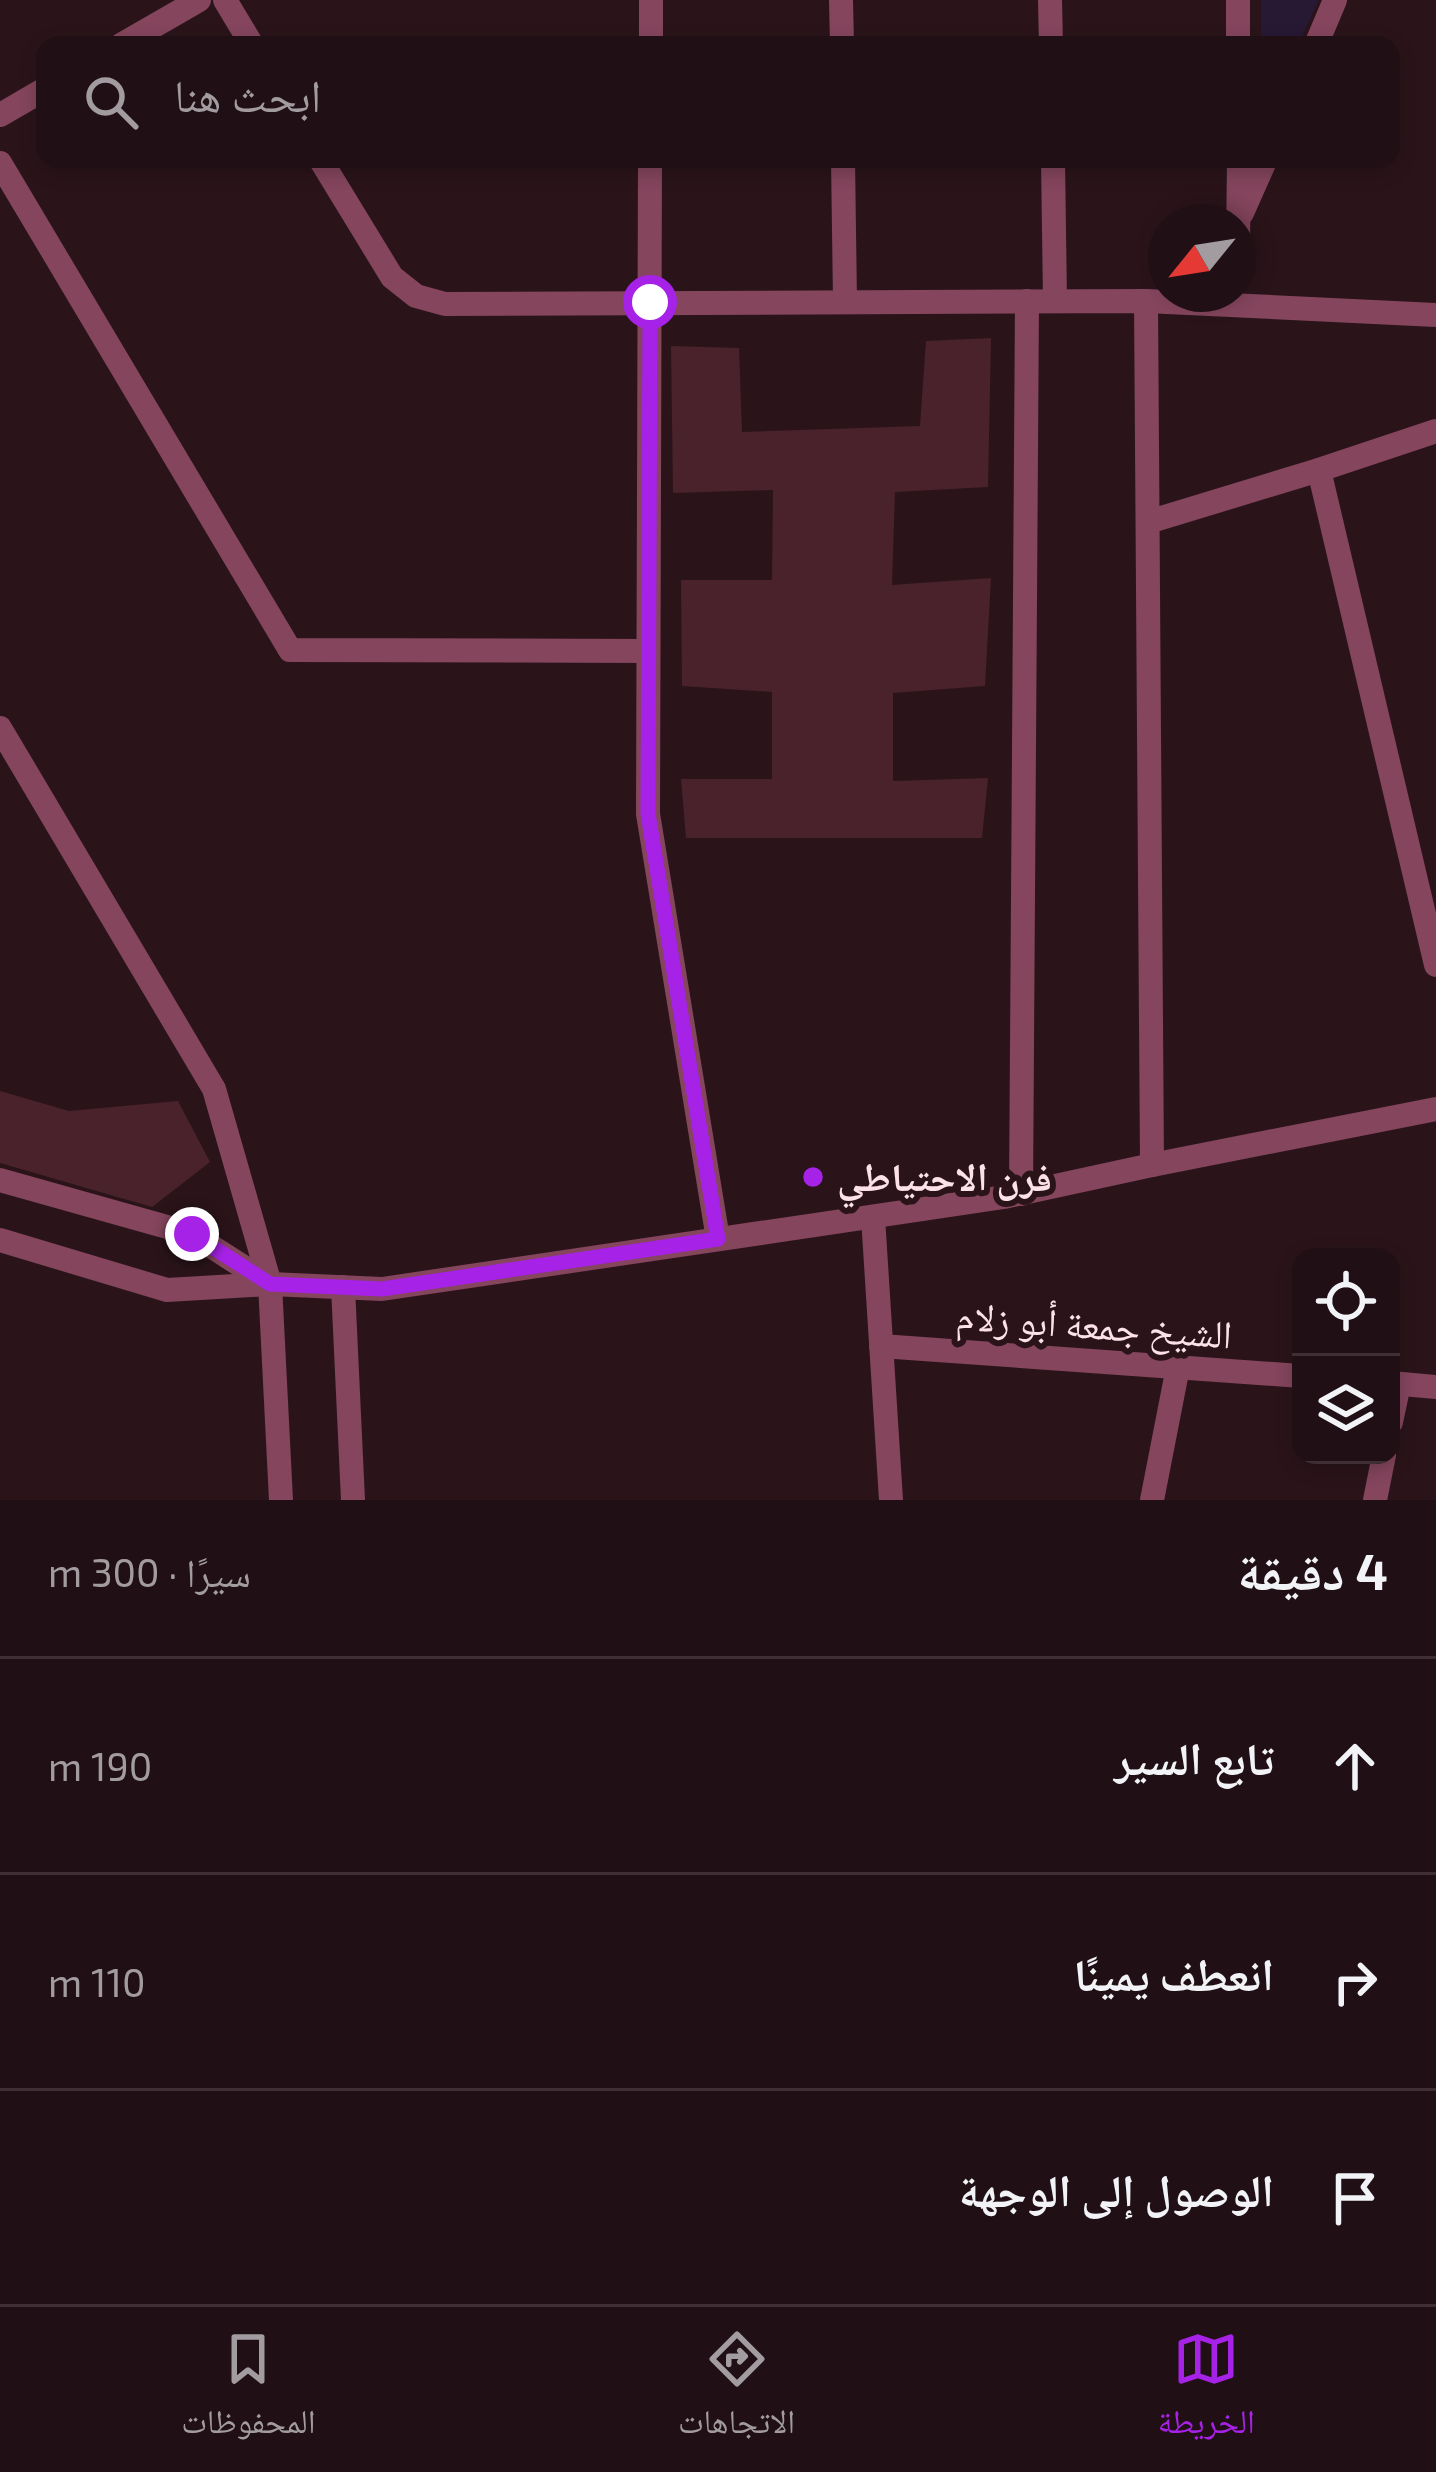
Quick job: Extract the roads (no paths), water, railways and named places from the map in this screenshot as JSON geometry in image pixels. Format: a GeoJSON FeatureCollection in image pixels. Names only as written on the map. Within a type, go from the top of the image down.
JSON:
{"type":"FeatureCollection","features":[{"type":"Feature","properties":{"kind":"street"},"geometry":{"type":"LineString","coordinates":[[137,36],[199,0]]}},
{"type":"Feature","properties":{"kind":"street"},"geometry":{"type":"LineString","coordinates":[[225,0],[247,36]]}},
{"type":"Feature","properties":{"kind":"street"},"geometry":{"type":"LineString","coordinates":[[651,0],[651,36]]}},
{"type":"Feature","properties":{"kind":"street"},"geometry":{"type":"LineString","coordinates":[[841,0],[842,36]]}},
{"type":"Feature","properties":{"kind":"street"},"geometry":{"type":"LineString","coordinates":[[1050,0],[1051,36]]}},
{"type":"Feature","properties":{"kind":"street"},"geometry":{"type":"LineString","coordinates":[[1238,0],[1238,36]]}},
{"type":"Feature","properties":{"kind":"street"},"geometry":{"type":"LineString","coordinates":[[1320,36],[1335,0]]}},
{"type":"Feature","properties":{"kind":"street"},"geometry":{"type":"LineString","coordinates":[[0,116],[36,94]]}},
{"type":"Feature","properties":{"kind":"street"},"geometry":{"type":"LineString","coordinates":[[0,164],[290,650],[649,651]]}},
{"type":"Feature","properties":{"kind":"street"},"geometry":{"type":"LineString","coordinates":[[325,168],[392,277],[416,296],[445,304],[1147,301],[1152,1165]]}},
{"type":"Feature","properties":{"kind":"street"},"geometry":{"type":"LineString","coordinates":[[650,168],[648,814],[718,1239]]}},
{"type":"Feature","properties":{"kind":"street"},"geometry":{"type":"LineString","coordinates":[[843,168],[845,302]]}},
{"type":"Feature","properties":{"kind":"street"},"geometry":{"type":"LineString","coordinates":[[1053,168],[1055,301]]}},
{"type":"Feature","properties":{"kind":"street"},"geometry":{"type":"LineString","coordinates":[[1238,204],[1239,168]]}},
{"type":"Feature","properties":{"kind":"street"},"geometry":{"type":"LineString","coordinates":[[1249,204],[1263,168]]}},
{"type":"Feature","properties":{"kind":"street"},"geometry":{"type":"LineString","coordinates":[[1021,1194],[1027,301]]}},
{"type":"Feature","properties":{"kind":"street"},"geometry":{"type":"LineString","coordinates":[[1256,301],[1436,316]]}},
{"type":"Feature","properties":{"kind":"street"},"geometry":{"type":"LineString","coordinates":[[1148,522],[1436,430]]}},
{"type":"Feature","properties":{"kind":"street"},"geometry":{"type":"LineString","coordinates":[[1319,470],[1436,965]]}},
{"type":"Feature","properties":{"kind":"street"},"geometry":{"type":"LineString","coordinates":[[0,728],[214,1089],[270,1284],[281,1500]]}},
{"type":"Feature","properties":{"kind":"street"},"geometry":{"type":"LineString","coordinates":[[0,1240],[167,1290],[270,1284],[382,1289],[1021,1194],[1436,1109]]}},
{"type":"Feature","properties":{"kind":"street"},"geometry":{"type":"LineString","coordinates":[[0,1180],[192,1234],[270,1284]]}},
{"type":"Feature","properties":{"kind":"street"},"geometry":{"type":"LineString","coordinates":[[873,1217],[891,1500]]}},
{"type":"Feature","properties":{"kind":"street"},"geometry":{"type":"LineString","coordinates":[[344,1287],[353,1500]]}},
{"type":"Feature","properties":{"kind":"street","name":"الشيخ جمعة أبو زلام"},"geometry":{"type":"LineString","coordinates":[[881,1346],[1292,1375]]}},
{"type":"Feature","properties":{"kind":"street"},"geometry":{"type":"LineString","coordinates":[[1152,1500],[1178,1367]]}},
{"type":"Feature","properties":{"kind":"street"},"geometry":{"type":"LineString","coordinates":[[1400,1384],[1436,1387]]}},
{"type":"Feature","properties":{"kind":"street"},"geometry":{"type":"LineString","coordinates":[[1375,1500],[1382,1464]]}},
{"type":"Feature","properties":{"kind":"place","name":"فرن الاحتياطي"},"geometry":{"type":"Point","coordinates":[813,1177]}}]}
